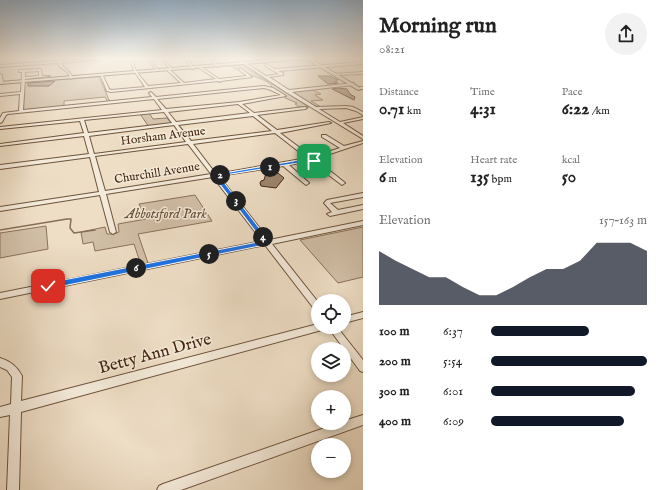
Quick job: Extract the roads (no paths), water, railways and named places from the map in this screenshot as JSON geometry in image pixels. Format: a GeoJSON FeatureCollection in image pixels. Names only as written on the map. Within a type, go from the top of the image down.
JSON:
{"type":"FeatureCollection","features":[{"type":"Feature","properties":{"kind":"main road"},"geometry":{"type":"LineString","coordinates":[[1,83],[17,81]]}},
{"type":"Feature","properties":{"kind":"main road"},"geometry":{"type":"LineString","coordinates":[[345,81],[362,89]]}},
{"type":"Feature","properties":{"kind":"street"},"geometry":{"type":"LineString","coordinates":[[21,111],[23,81]]}},
{"type":"Feature","properties":{"kind":"street"},"geometry":{"type":"LineString","coordinates":[[104,81],[109,90],[220,81]]}},
{"type":"Feature","properties":{"kind":"street"},"geometry":{"type":"LineString","coordinates":[[142,81],[147,88]]}},
{"type":"Feature","properties":{"kind":"street"},"geometry":{"type":"LineString","coordinates":[[181,81],[184,84]]}},
{"type":"Feature","properties":{"kind":"street"},"geometry":{"type":"LineString","coordinates":[[271,81],[363,138]]}},
{"type":"Feature","properties":{"kind":"street"},"geometry":{"type":"LineString","coordinates":[[287,91],[349,83]]}},
{"type":"Feature","properties":{"kind":"street"},"geometry":{"type":"LineString","coordinates":[[0,122],[5,113],[264,87],[278,92],[283,97],[0,128]]}},
{"type":"Feature","properties":{"kind":"street"},"geometry":{"type":"LineString","coordinates":[[0,95],[23,93]]}},
{"type":"Feature","properties":{"kind":"street"},"geometry":{"type":"LineString","coordinates":[[151,93],[311,299]]}},
{"type":"Feature","properties":{"kind":"street"},"geometry":{"type":"LineString","coordinates":[[239,103],[342,183]]}},
{"type":"Feature","properties":{"kind":"street"},"geometry":{"type":"LineString","coordinates":[[315,108],[338,106],[362,112]]}},
{"type":"Feature","properties":{"kind":"street"},"geometry":{"type":"LineString","coordinates":[[0,146],[255,116],[305,108]]}},
{"type":"Feature","properties":{"kind":"street"},"geometry":{"type":"LineString","coordinates":[[338,123],[363,118]]}},
{"type":"Feature","properties":{"kind":"street"},"geometry":{"type":"LineString","coordinates":[[82,120],[113,232]]}},
{"type":"Feature","properties":{"kind":"street","name":"Horsham Avenue"},"geometry":{"type":"LineString","coordinates":[[0,167],[275,132],[329,123]]}},
{"type":"Feature","properties":{"kind":"street"},"geometry":{"type":"LineString","coordinates":[[324,136],[343,148]]}},
{"type":"Feature","properties":{"kind":"street","name":"Churchill Avenue"},"geometry":{"type":"LineString","coordinates":[[0,208],[285,165],[311,160],[363,142]]}},
{"type":"Feature","properties":{"kind":"street"},"geometry":{"type":"LineString","coordinates":[[285,165],[306,183]]}},
{"type":"Feature","properties":{"kind":"street"},"geometry":{"type":"LineString","coordinates":[[363,195],[329,201],[327,203],[333,213],[363,207]]}},
{"type":"Feature","properties":{"kind":"street"},"geometry":{"type":"LineString","coordinates":[[0,296],[363,223]]}},
{"type":"Feature","properties":{"kind":"street"},"geometry":{"type":"LineString","coordinates":[[351,318],[363,315]]}},
{"type":"Feature","properties":{"kind":"street","name":"Betty Ann Drive"},"geometry":{"type":"LineString","coordinates":[[0,412],[311,329]]}},
{"type":"Feature","properties":{"kind":"street"},"geometry":{"type":"LineString","coordinates":[[337,334],[363,368]]}},
{"type":"Feature","properties":{"kind":"street"},"geometry":{"type":"LineString","coordinates":[[0,362],[10,367],[16,374],[12,490]]}},
{"type":"Feature","properties":{"kind":"street"},"geometry":{"type":"LineString","coordinates":[[163,490],[363,420]]}},
{"type":"Feature","properties":{"kind":"waterway"},"geometry":{"type":"LineString","coordinates":[[0,230],[67,219],[71,219],[70,228],[74,233],[95,230]]}},
{"type":"Feature","properties":{"kind":"park label","name":"Abbotsford Park"},"geometry":{"type":"Point","coordinates":[166,214]}}]}
